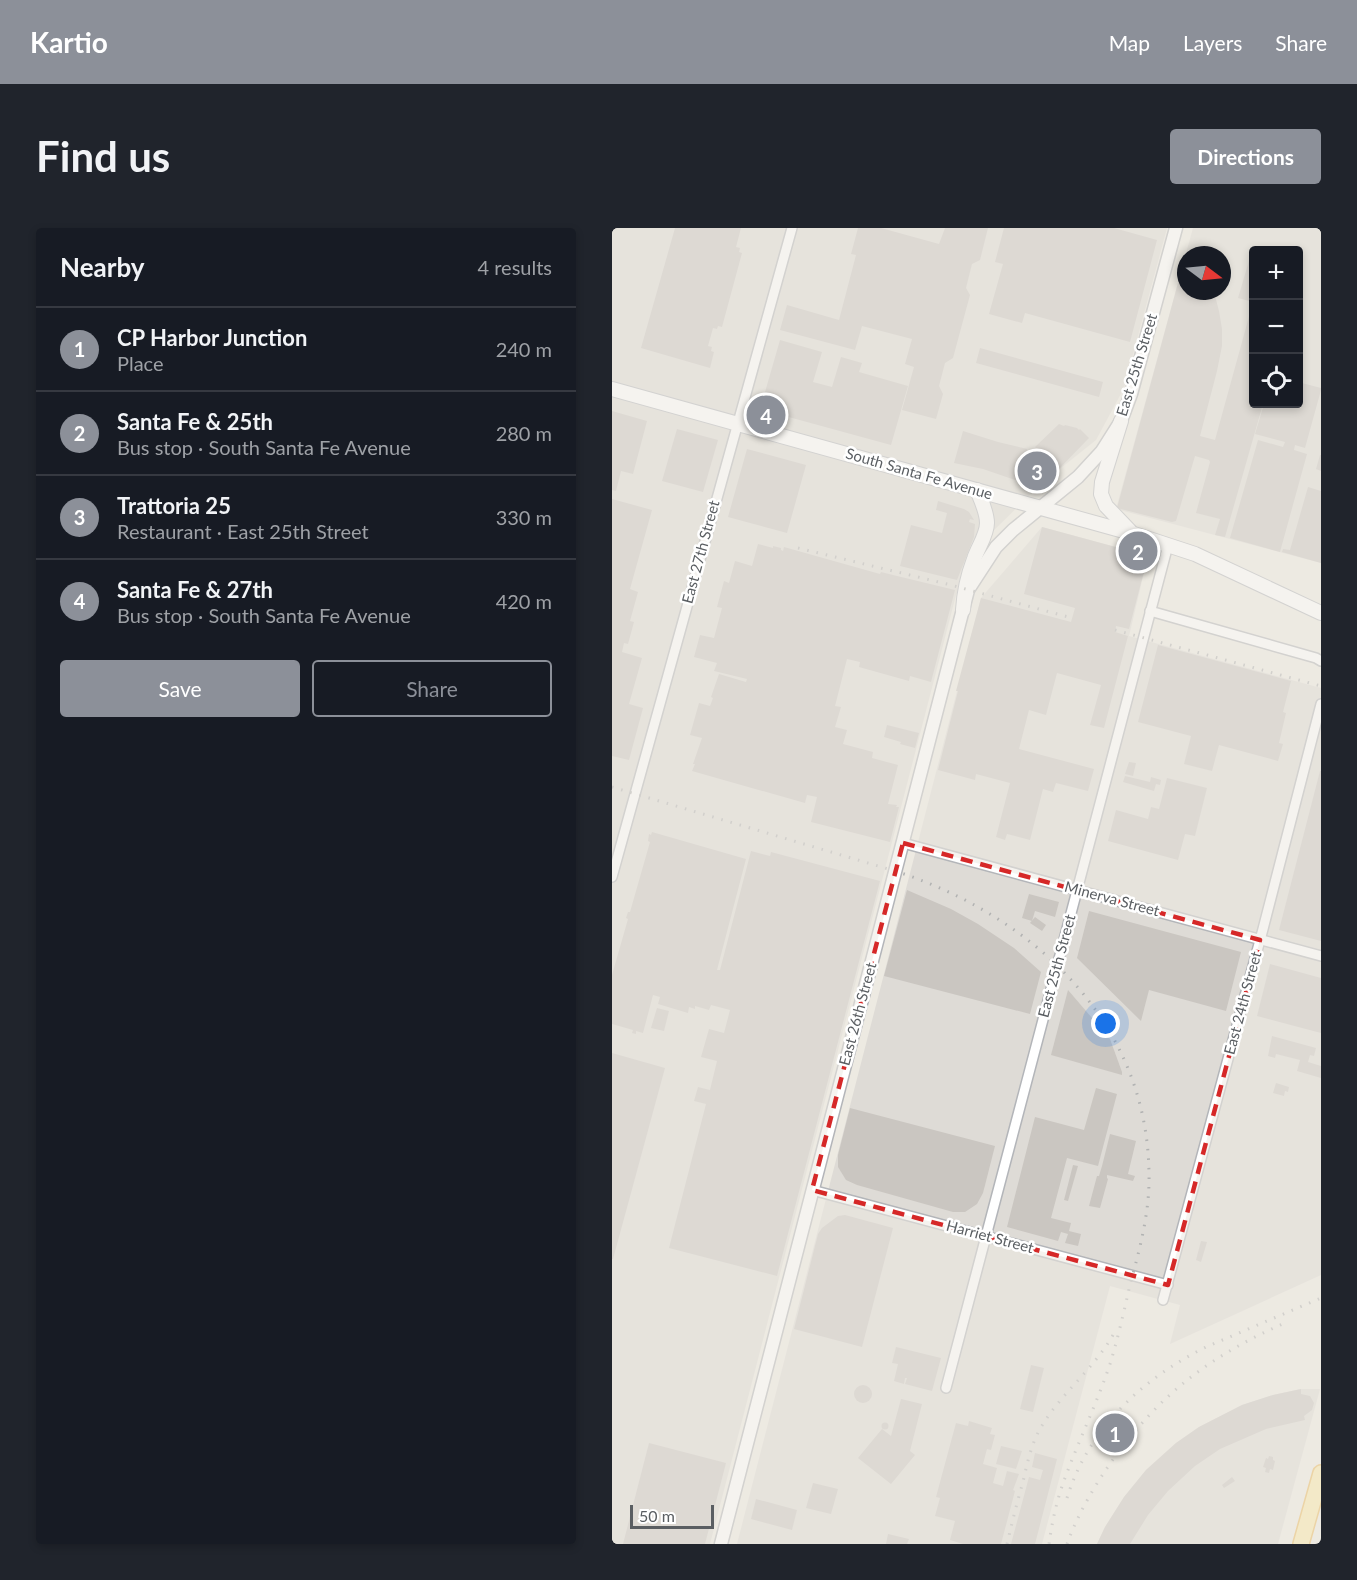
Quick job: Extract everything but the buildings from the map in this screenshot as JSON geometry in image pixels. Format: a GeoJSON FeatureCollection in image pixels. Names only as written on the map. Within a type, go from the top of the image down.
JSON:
{"type":"FeatureCollection","features":[{"type":"Feature","properties":{"kind":"main road","name":"South Santa Fe Avenue"},"geometry":{"type":"LineString","coordinates":[[612,389],[1131,532],[1210,561],[1321,613]]}},
{"type":"Feature","properties":{"kind":"main road"},"geometry":{"type":"LineString","coordinates":[[1121,421],[1102,482],[1101,494],[1106,506],[1131,532]]}},
{"type":"Feature","properties":{"kind":"main road"},"geometry":{"type":"LineString","coordinates":[[963,610],[970,573],[987,523],[977,490]]}},
{"type":"Feature","properties":{"kind":"main road"},"geometry":{"type":"LineString","coordinates":[[1301,1544],[1321,1473]]}},
{"type":"Feature","properties":{"kind":"street","name":"East 27th Street"},"geometry":{"type":"LineString","coordinates":[[612,877],[792,228]]}},
{"type":"Feature","properties":{"kind":"street","name":"East 25th Street"},"geometry":{"type":"LineString","coordinates":[[1040,508],[1086,469],[1109,441],[1121,421],[1131,394],[1176,228]]}},
{"type":"Feature","properties":{"kind":"street","name":"East 26th Street"},"geometry":{"type":"LineString","coordinates":[[721,1544],[968,590],[996,547],[1040,508]]}},
{"type":"Feature","properties":{"kind":"street","name":"East 25th Street"},"geometry":{"type":"LineString","coordinates":[[946,1388],[1168,545]]}},
{"type":"Feature","properties":{"kind":"street"},"geometry":{"type":"LineString","coordinates":[[1150,611],[1316,658],[1321,662]]}},
{"type":"Feature","properties":{"kind":"street","name":"East 24th Street"},"geometry":{"type":"LineString","coordinates":[[1164,1300],[1321,704]]}},
{"type":"Feature","properties":{"kind":"street","name":"Minerva Street"},"geometry":{"type":"LineString","coordinates":[[903,843],[1321,956]]}},
{"type":"Feature","properties":{"kind":"street","name":"Harriet Street"},"geometry":{"type":"LineString","coordinates":[[812,1190],[1168,1285]]}},
{"type":"Feature","properties":{"kind":"highlighted area"},"geometry":{"type":"Polygon","coordinates":[[[903,843],[1260,940],[1168,1285],[812,1190],[903,843]]]}},
{"type":"Feature","properties":{"kind":"shaded area"},"geometry":{"type":"Polygon","coordinates":[[[612,228],[1167,228],[1124,388],[1096,440],[1041,484],[985,539],[956,595],[710,1544],[612,1544],[612,228]]]}},
{"type":"Feature","properties":{"kind":"shaded area"},"geometry":{"type":"Polygon","coordinates":[[[1193,228],[1321,228],[1321,563],[1116,509],[1177,286],[1177,300],[1231,300],[1231,246],[1188,246],[1193,228]]]}},
{"type":"Feature","properties":{"kind":"shaded area"},"geometry":{"type":"Polygon","coordinates":[[[1042,527],[1145,555],[1147,560],[1129,636],[1321,688],[1321,1275],[1170,1344],[1180,1305],[1110,1286],[1042,1544],[737,1544],[981,598],[1042,527]]]}},
{"type":"Feature","properties":{"kind":"shaded area"},"geometry":{"type":"Polygon","coordinates":[[[1301,1389],[1320,1389],[1278,1544],[1097,1544],[1124,1497],[1146,1470],[1176,1443],[1199,1427],[1242,1405],[1301,1389]]]}},
{"type":"Feature","properties":{"kind":"railway"},"geometry":{"type":"LineString","coordinates":[[798,548],[951,585],[1072,618]]}},
{"type":"Feature","properties":{"kind":"railway"},"geometry":{"type":"LineString","coordinates":[[1115,630],[1321,686]]}},
{"type":"Feature","properties":{"kind":"railway"},"geometry":{"type":"LineString","coordinates":[[612,787],[895,871],[945,890],[992,915],[1035,946],[1073,982],[1104,1022],[1128,1068],[1143,1118],[1149,1173],[1148,1201],[1141,1243],[1113,1354],[1062,1486],[1049,1544]]}},
{"type":"Feature","properties":{"kind":"railway"},"geometry":{"type":"LineString","coordinates":[[1067,1498],[1076,1473],[1089,1450],[1104,1428],[1140,1390],[1161,1374],[1206,1347],[1321,1298]]}},
{"type":"Feature","properties":{"kind":"railway"},"geometry":{"type":"LineString","coordinates":[[1067,1544],[1076,1522],[1101,1477],[1132,1434],[1150,1415],[1186,1381],[1209,1364],[1285,1323]]}},
{"type":"Feature","properties":{"kind":"railway"},"geometry":{"type":"LineString","coordinates":[[1007,1544],[1037,1435],[1057,1404],[1096,1360],[1113,1335]]}},
{"type":"Feature","properties":{"kind":"place","name":"Santa Fe & 27th"},"geometry":{"type":"Point","coordinates":[766,415]}},
{"type":"Feature","properties":{"kind":"place","name":"Trattoria 25"},"geometry":{"type":"Point","coordinates":[1037,471]}},
{"type":"Feature","properties":{"kind":"place","name":"Santa Fe & 25th"},"geometry":{"type":"Point","coordinates":[1138,551]}},
{"type":"Feature","properties":{"kind":"place","name":"CP Harbor Junction"},"geometry":{"type":"Point","coordinates":[1115,1433]}}]}
